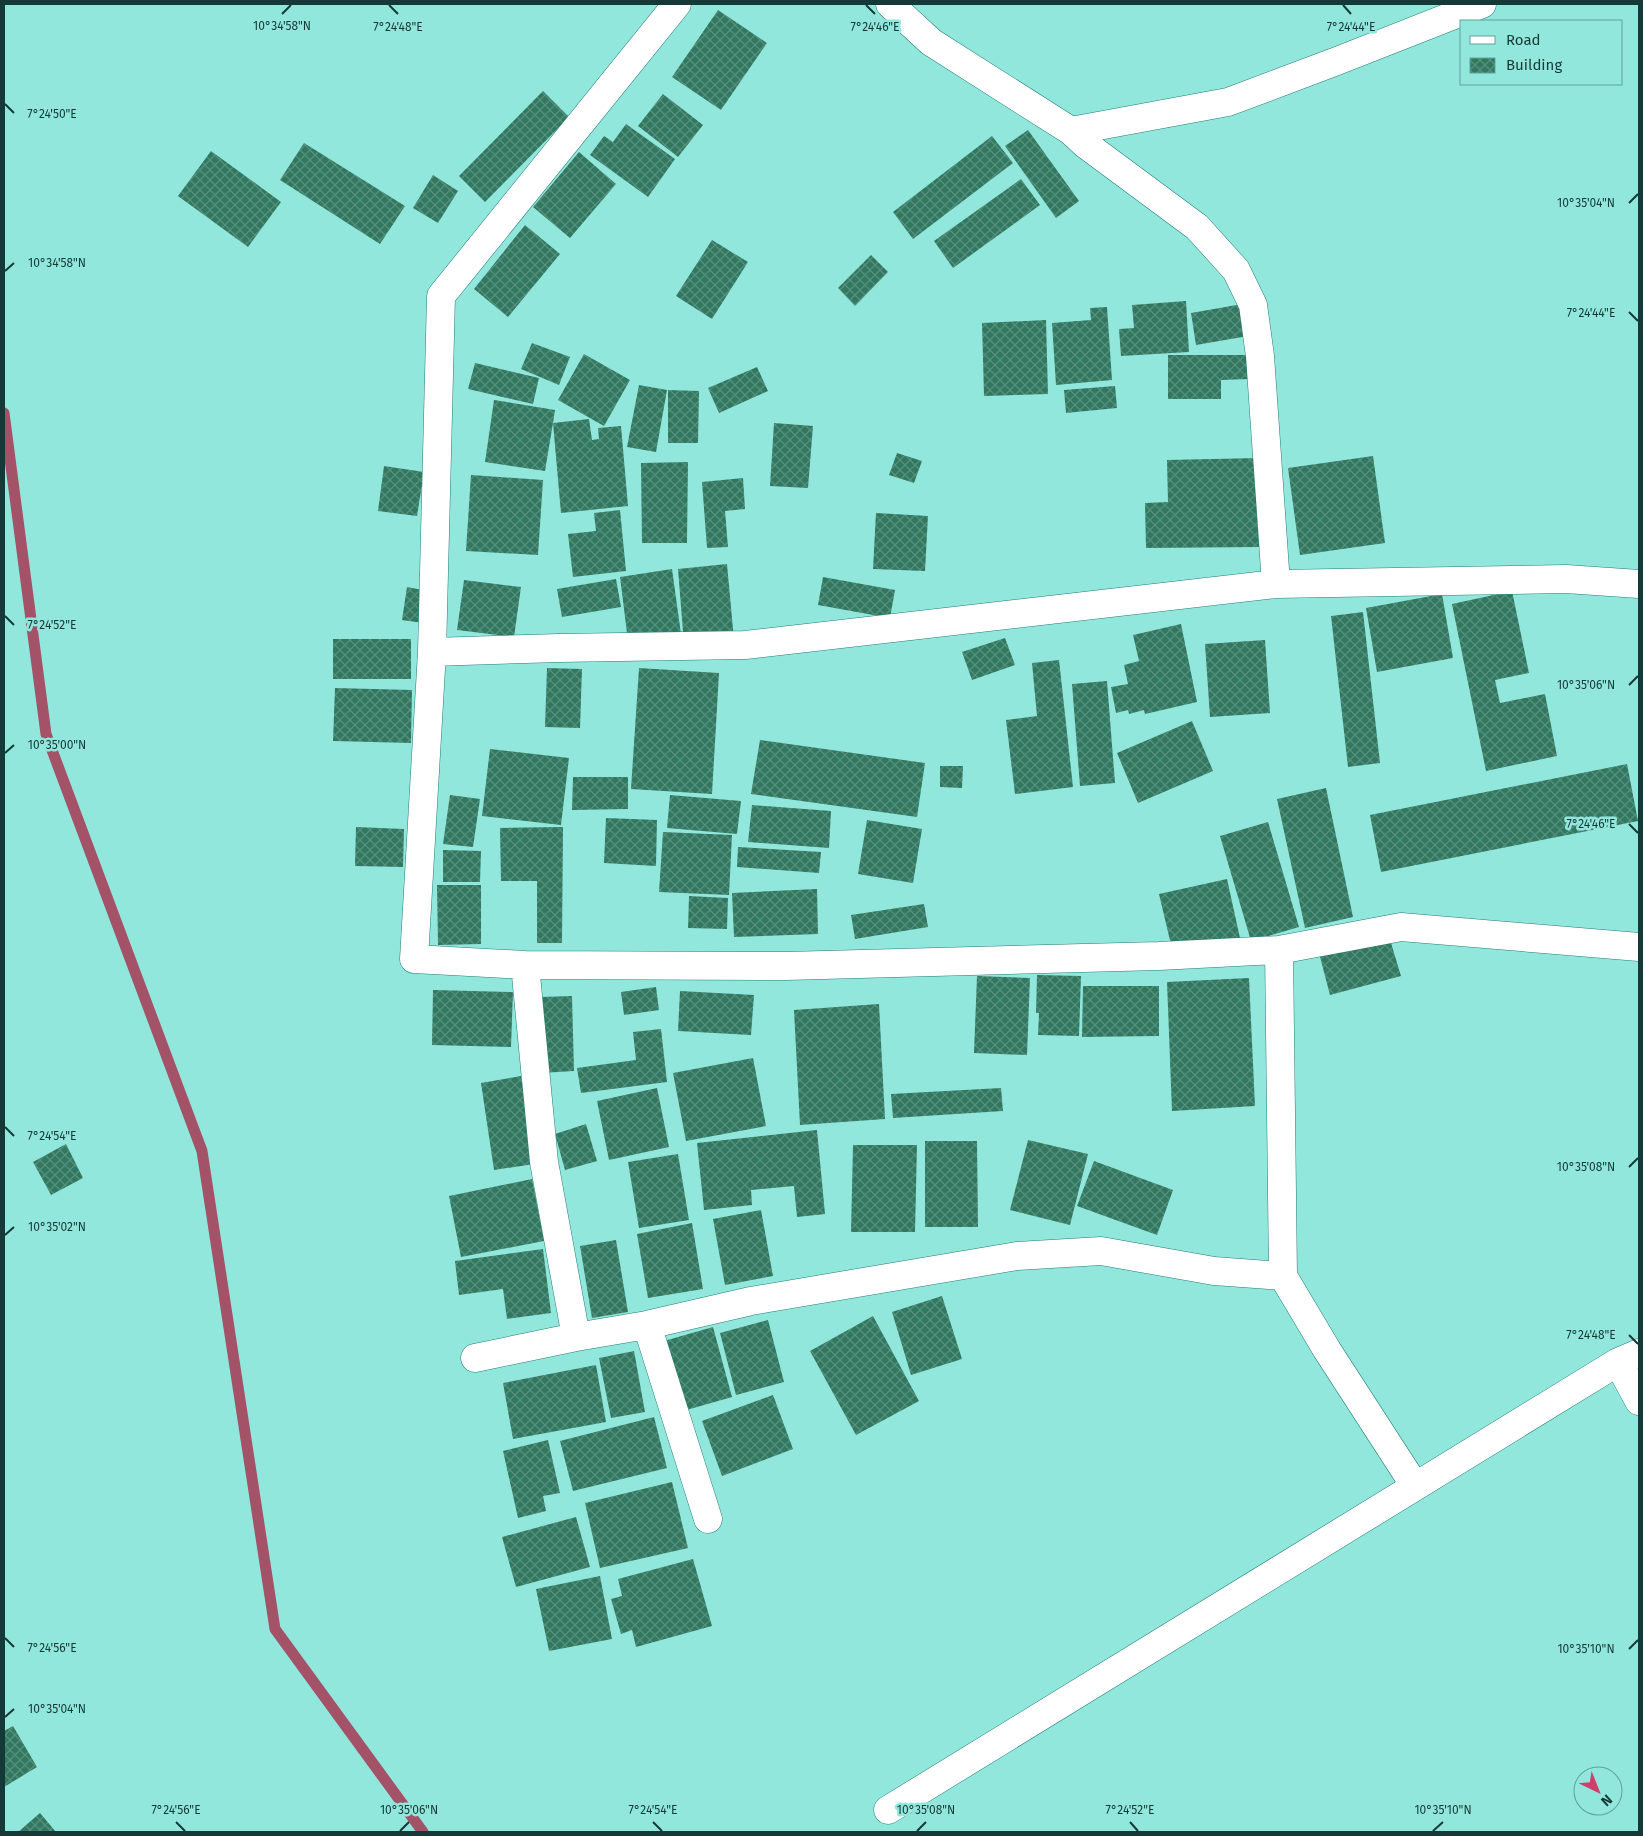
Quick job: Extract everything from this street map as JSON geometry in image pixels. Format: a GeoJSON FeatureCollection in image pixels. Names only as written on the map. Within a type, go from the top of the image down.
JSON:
{"type":"FeatureCollection","features":[{"type":"Feature","properties":{"kind":"street"},"geometry":{"type":"LineString","coordinates":[[677,4],[441,296],[432,652],[414,959],[524,965],[786,966],[1159,956],[1279,950],[1401,927],[1639,948]]}},
{"type":"Feature","properties":{"kind":"street"},"geometry":{"type":"LineString","coordinates":[[890,4],[931,42],[1071,131],[1085,144],[1197,227],[1236,270],[1253,305],[1260,356],[1276,584]]}},
{"type":"Feature","properties":{"kind":"street"},"geometry":{"type":"LineString","coordinates":[[1071,131],[1228,102],[1482,4]]}},
{"type":"Feature","properties":{"kind":"street"},"geometry":{"type":"LineString","coordinates":[[432,652],[745,645],[1276,584],[1566,579],[1639,584]]}},
{"type":"Feature","properties":{"kind":"street"},"geometry":{"type":"LineString","coordinates":[[1279,950],[1283,1276],[1327,1350],[1415,1486]]}},
{"type":"Feature","properties":{"kind":"street"},"geometry":{"type":"LineString","coordinates":[[524,965],[544,1162],[576,1337]]}},
{"type":"Feature","properties":{"kind":"street"},"geometry":{"type":"LineString","coordinates":[[474,1358],[576,1337],[647,1325],[751,1301],[1017,1256],[1101,1252],[1214,1271],[1283,1276]]}},
{"type":"Feature","properties":{"kind":"street"},"geometry":{"type":"LineString","coordinates":[[647,1325],[708,1519]]}},
{"type":"Feature","properties":{"kind":"street"},"geometry":{"type":"LineString","coordinates":[[888,1810],[1415,1486],[1629,1358],[1639,1402]]}},
{"type":"Feature","properties":{"kind":"building"},"geometry":{"type":"Polygon","coordinates":[[[718,10],[767,43],[721,110],[672,77],[718,10]]]}},
{"type":"Feature","properties":{"kind":"building"},"geometry":{"type":"Polygon","coordinates":[[[543,91],[569,117],[485,202],[459,176],[543,91]]]}},
{"type":"Feature","properties":{"kind":"building"},"geometry":{"type":"Polygon","coordinates":[[[663,94],[703,125],[678,157],[638,126],[663,94]]]}},
{"type":"Feature","properties":{"kind":"building"},"geometry":{"type":"Polygon","coordinates":[[[626,124],[675,159],[648,197],[590,155],[604,136],[613,142],[626,124]]]}},
{"type":"Feature","properties":{"kind":"building"},"geometry":{"type":"Polygon","coordinates":[[[1028,130],[1079,201],[1056,218],[1005,146],[1028,130]]]}},
{"type":"Feature","properties":{"kind":"building"},"geometry":{"type":"Polygon","coordinates":[[[992,136],[1013,163],[913,239],[893,212],[992,136]]]}},
{"type":"Feature","properties":{"kind":"building"},"geometry":{"type":"Polygon","coordinates":[[[304,143],[405,206],[380,244],[280,180],[304,143]]]}},
{"type":"Feature","properties":{"kind":"building"},"geometry":{"type":"Polygon","coordinates":[[[211,151],[281,202],[248,247],[178,196],[211,151]]]}},
{"type":"Feature","properties":{"kind":"building"},"geometry":{"type":"Polygon","coordinates":[[[579,152],[616,184],[570,238],[533,207],[579,152]]]}},
{"type":"Feature","properties":{"kind":"building"},"geometry":{"type":"Polygon","coordinates":[[[433,175],[458,191],[438,223],[413,208],[433,175]]]}},
{"type":"Feature","properties":{"kind":"building"},"geometry":{"type":"Polygon","coordinates":[[[1021,179],[1040,205],[953,268],[934,241],[1021,179]]]}},
{"type":"Feature","properties":{"kind":"building"},"geometry":{"type":"Polygon","coordinates":[[[525,225],[560,254],[508,317],[474,289],[525,225]]]}},
{"type":"Feature","properties":{"kind":"building"},"geometry":{"type":"Polygon","coordinates":[[[712,240],[748,262],[712,319],[676,296],[712,240]]]}},
{"type":"Feature","properties":{"kind":"building"},"geometry":{"type":"Polygon","coordinates":[[[871,255],[888,272],[855,306],[838,288],[871,255]]]}},
{"type":"Feature","properties":{"kind":"building"},"geometry":{"type":"Polygon","coordinates":[[[1186,301],[1189,352],[1121,356],[1119,329],[1134,328],[1132,305],[1186,301]]]}},
{"type":"Feature","properties":{"kind":"building"},"geometry":{"type":"Polygon","coordinates":[[[1248,303],[1254,335],[1196,345],[1191,313],[1248,303]]]}},
{"type":"Feature","properties":{"kind":"building"},"geometry":{"type":"Polygon","coordinates":[[[1107,307],[1112,380],[1056,385],[1052,323],[1091,320],[1090,308],[1107,307]]]}},
{"type":"Feature","properties":{"kind":"building"},"geometry":{"type":"Polygon","coordinates":[[[1046,320],[1048,394],[984,396],[982,323],[1046,320]]]}},
{"type":"Feature","properties":{"kind":"building"},"geometry":{"type":"Polygon","coordinates":[[[532,343],[570,357],[559,385],[521,369],[532,343]]]}},
{"type":"Feature","properties":{"kind":"building"},"geometry":{"type":"Polygon","coordinates":[[[584,354],[630,380],[604,426],[558,400],[584,354]]]}},
{"type":"Feature","properties":{"kind":"building"},"geometry":{"type":"Polygon","coordinates":[[[1168,355],[1250,355],[1249,379],[1221,380],[1221,399],[1168,399],[1168,355]]]}},
{"type":"Feature","properties":{"kind":"building"},"geometry":{"type":"Polygon","coordinates":[[[475,363],[539,378],[533,404],[468,389],[475,363]]]}},
{"type":"Feature","properties":{"kind":"building"},"geometry":{"type":"Polygon","coordinates":[[[757,367],[768,391],[719,413],[708,388],[757,367]]]}},
{"type":"Feature","properties":{"kind":"building"},"geometry":{"type":"Polygon","coordinates":[[[639,385],[667,390],[656,452],[627,447],[639,385]]]}},
{"type":"Feature","properties":{"kind":"building"},"geometry":{"type":"Polygon","coordinates":[[[1115,386],[1117,408],[1066,413],[1064,390],[1115,386]]]}},
{"type":"Feature","properties":{"kind":"building"},"geometry":{"type":"Polygon","coordinates":[[[668,390],[699,391],[698,443],[668,443],[668,390]]]}},
{"type":"Feature","properties":{"kind":"building"},"geometry":{"type":"Polygon","coordinates":[[[494,400],[555,410],[545,471],[485,462],[494,400]]]}},
{"type":"Feature","properties":{"kind":"building"},"geometry":{"type":"Polygon","coordinates":[[[589,419],[592,440],[599,439],[598,428],[621,426],[628,506],[561,513],[553,423],[589,419]]]}},
{"type":"Feature","properties":{"kind":"building"},"geometry":{"type":"Polygon","coordinates":[[[774,423],[813,426],[808,488],[770,486],[774,423]]]}},
{"type":"Feature","properties":{"kind":"building"},"geometry":{"type":"Polygon","coordinates":[[[897,453],[922,461],[914,483],[889,475],[897,453]]]}},
{"type":"Feature","properties":{"kind":"building"},"geometry":{"type":"Polygon","coordinates":[[[1373,456],[1385,543],[1300,555],[1288,468],[1373,456]]]}},
{"type":"Feature","properties":{"kind":"building"},"geometry":{"type":"Polygon","coordinates":[[[1259,458],[1260,547],[1146,548],[1145,503],[1168,502],[1167,460],[1259,458]]]}},
{"type":"Feature","properties":{"kind":"building"},"geometry":{"type":"Polygon","coordinates":[[[688,462],[687,543],[642,543],[641,463],[688,462]]]}},
{"type":"Feature","properties":{"kind":"building"},"geometry":{"type":"Polygon","coordinates":[[[384,466],[424,472],[417,516],[378,511],[384,466]]]}},
{"type":"Feature","properties":{"kind":"building"},"geometry":{"type":"Polygon","coordinates":[[[471,475],[543,480],[538,555],[466,551],[471,475]]]}},
{"type":"Feature","properties":{"kind":"building"},"geometry":{"type":"Polygon","coordinates":[[[743,478],[745,509],[725,511],[728,547],[707,548],[702,482],[743,478]]]}},
{"type":"Feature","properties":{"kind":"building"},"geometry":{"type":"Polygon","coordinates":[[[620,510],[626,571],[573,577],[568,534],[596,531],[594,513],[620,510]]]}},
{"type":"Feature","properties":{"kind":"building"},"geometry":{"type":"Polygon","coordinates":[[[876,513],[928,516],[925,571],[873,569],[876,513]]]}},
{"type":"Feature","properties":{"kind":"building"},"geometry":{"type":"Polygon","coordinates":[[[727,564],[734,640],[684,644],[678,569],[727,564]]]}},
{"type":"Feature","properties":{"kind":"building"},"geometry":{"type":"Polygon","coordinates":[[[672,569],[681,634],[628,641],[620,577],[672,569]]]}},
{"type":"Feature","properties":{"kind":"building"},"geometry":{"type":"Polygon","coordinates":[[[823,577],[895,590],[890,618],[818,605],[823,577]]]}},
{"type":"Feature","properties":{"kind":"building"},"geometry":{"type":"Polygon","coordinates":[[[616,579],[621,607],[562,617],[557,589],[616,579]]]}},
{"type":"Feature","properties":{"kind":"building"},"geometry":{"type":"Polygon","coordinates":[[[464,580],[521,587],[514,637],[457,630],[464,580]]]}},
{"type":"Feature","properties":{"kind":"building"},"geometry":{"type":"Polygon","coordinates":[[[407,587],[428,591],[423,623],[402,620],[407,587]]]}},
{"type":"Feature","properties":{"kind":"building"},"geometry":{"type":"Polygon","coordinates":[[[1512,591],[1529,673],[1495,680],[1500,703],[1545,694],[1557,756],[1486,771],[1452,604],[1512,591]]]}},
{"type":"Feature","properties":{"kind":"building"},"geometry":{"type":"Polygon","coordinates":[[[1442,594],[1453,658],[1377,672],[1366,608],[1442,594]]]}},
{"type":"Feature","properties":{"kind":"building"},"geometry":{"type":"Polygon","coordinates":[[[1363,612],[1380,763],[1348,767],[1331,616],[1363,612]]]}},
{"type":"Feature","properties":{"kind":"building"},"geometry":{"type":"Polygon","coordinates":[[[1181,624],[1197,702],[1145,714],[1144,710],[1129,714],[1128,710],[1116,713],[1111,687],[1128,684],[1124,665],[1139,661],[1133,635],[1181,624]]]}},
{"type":"Feature","properties":{"kind":"building"},"geometry":{"type":"Polygon","coordinates":[[[1005,638],[1015,665],[972,680],[962,652],[1005,638]]]}},
{"type":"Feature","properties":{"kind":"building"},"geometry":{"type":"Polygon","coordinates":[[[333,639],[411,639],[411,679],[333,679],[333,639]]]}},
{"type":"Feature","properties":{"kind":"building"},"geometry":{"type":"Polygon","coordinates":[[[1265,640],[1270,713],[1210,717],[1205,644],[1265,640]]]}},
{"type":"Feature","properties":{"kind":"building"},"geometry":{"type":"Polygon","coordinates":[[[1059,660],[1073,787],[1015,794],[1006,720],[1037,716],[1032,663],[1059,660]]]}},
{"type":"Feature","properties":{"kind":"building"},"geometry":{"type":"Polygon","coordinates":[[[547,668],[582,669],[580,728],[545,727],[547,668]]]}},
{"type":"Feature","properties":{"kind":"building"},"geometry":{"type":"Polygon","coordinates":[[[639,668],[719,673],[712,794],[631,789],[639,668]]]}},
{"type":"Feature","properties":{"kind":"building"},"geometry":{"type":"Polygon","coordinates":[[[1107,681],[1115,783],[1080,786],[1072,684],[1107,681]]]}},
{"type":"Feature","properties":{"kind":"building"},"geometry":{"type":"Polygon","coordinates":[[[335,688],[412,690],[411,743],[333,741],[335,688]]]}},
{"type":"Feature","properties":{"kind":"building"},"geometry":{"type":"Polygon","coordinates":[[[1192,721],[1213,771],[1138,803],[1117,753],[1192,721]]]}},
{"type":"Feature","properties":{"kind":"building"},"geometry":{"type":"Polygon","coordinates":[[[760,740],[925,763],[917,817],[751,794],[760,740]]]}},
{"type":"Feature","properties":{"kind":"building"},"geometry":{"type":"Polygon","coordinates":[[[490,749],[569,758],[561,825],[482,816],[490,749]]]}},
{"type":"Feature","properties":{"kind":"building"},"geometry":{"type":"Polygon","coordinates":[[[1627,764],[1638,821],[1381,872],[1370,815],[1627,764]]]}},
{"type":"Feature","properties":{"kind":"building"},"geometry":{"type":"Polygon","coordinates":[[[940,766],[963,766],[962,788],[940,787],[940,766]]]}},
{"type":"Feature","properties":{"kind":"building"},"geometry":{"type":"Polygon","coordinates":[[[573,777],[628,777],[628,809],[572,810],[573,777]]]}},
{"type":"Feature","properties":{"kind":"building"},"geometry":{"type":"Polygon","coordinates":[[[1326,788],[1353,917],[1305,928],[1277,799],[1326,788]]]}},
{"type":"Feature","properties":{"kind":"building"},"geometry":{"type":"Polygon","coordinates":[[[450,795],[480,799],[473,847],[443,844],[450,795]]]}},
{"type":"Feature","properties":{"kind":"building"},"geometry":{"type":"Polygon","coordinates":[[[670,795],[741,801],[737,834],[667,828],[670,795]]]}},
{"type":"Feature","properties":{"kind":"building"},"geometry":{"type":"Polygon","coordinates":[[[752,805],[831,811],[829,848],[748,842],[752,805]]]}},
{"type":"Feature","properties":{"kind":"building"},"geometry":{"type":"Polygon","coordinates":[[[606,818],[657,820],[656,866],[604,863],[606,818]]]}},
{"type":"Feature","properties":{"kind":"building"},"geometry":{"type":"Polygon","coordinates":[[[867,820],[922,829],[913,883],[858,874],[867,820]]]}},
{"type":"Feature","properties":{"kind":"building"},"geometry":{"type":"Polygon","coordinates":[[[1268,822],[1299,927],[1251,941],[1220,836],[1268,822]]]}},
{"type":"Feature","properties":{"kind":"building"},"geometry":{"type":"Polygon","coordinates":[[[356,827],[404,829],[403,867],[355,866],[356,827]]]}},
{"type":"Feature","properties":{"kind":"building"},"geometry":{"type":"Polygon","coordinates":[[[563,827],[562,943],[537,943],[537,881],[501,881],[500,828],[563,827]]]}},
{"type":"Feature","properties":{"kind":"building"},"geometry":{"type":"Polygon","coordinates":[[[663,832],[732,835],[729,895],[659,892],[663,832]]]}},
{"type":"Feature","properties":{"kind":"building"},"geometry":{"type":"Polygon","coordinates":[[[738,847],[821,852],[819,873],[737,867],[738,847]]]}},
{"type":"Feature","properties":{"kind":"building"},"geometry":{"type":"Polygon","coordinates":[[[443,850],[481,851],[480,882],[443,882],[443,850]]]}},
{"type":"Feature","properties":{"kind":"building"},"geometry":{"type":"Polygon","coordinates":[[[1227,879],[1240,938],[1173,953],[1159,894],[1227,879]]]}},
{"type":"Feature","properties":{"kind":"building"},"geometry":{"type":"Polygon","coordinates":[[[437,885],[481,885],[481,944],[438,945],[437,885]]]}},
{"type":"Feature","properties":{"kind":"building"},"geometry":{"type":"Polygon","coordinates":[[[817,889],[818,934],[734,937],[732,893],[817,889]]]}},
{"type":"Feature","properties":{"kind":"building"},"geometry":{"type":"Polygon","coordinates":[[[689,896],[728,898],[727,929],[688,928],[689,896]]]}},
{"type":"Feature","properties":{"kind":"building"},"geometry":{"type":"Polygon","coordinates":[[[924,904],[928,927],[855,939],[851,915],[924,904]]]}},
{"type":"Feature","properties":{"kind":"building"},"geometry":{"type":"Polygon","coordinates":[[[1388,933],[1401,976],[1330,995],[1319,953],[1388,933]]]}},
{"type":"Feature","properties":{"kind":"building"},"geometry":{"type":"Polygon","coordinates":[[[1037,975],[1081,976],[1079,1036],[1038,1035],[1039,1013],[1036,1013],[1037,975]]]}},
{"type":"Feature","properties":{"kind":"building"},"geometry":{"type":"Polygon","coordinates":[[[977,976],[1030,978],[1027,1055],[974,1053],[977,976]]]}},
{"type":"Feature","properties":{"kind":"building"},"geometry":{"type":"Polygon","coordinates":[[[1249,978],[1255,1106],[1172,1111],[1167,982],[1249,978]]]}},
{"type":"Feature","properties":{"kind":"building"},"geometry":{"type":"Polygon","coordinates":[[[1083,986],[1159,986],[1159,1036],[1082,1037],[1083,986]]]}},
{"type":"Feature","properties":{"kind":"building"},"geometry":{"type":"Polygon","coordinates":[[[656,987],[659,1010],[624,1015],[621,992],[656,987]]]}},
{"type":"Feature","properties":{"kind":"building"},"geometry":{"type":"Polygon","coordinates":[[[433,990],[513,992],[511,1047],[432,1045],[433,990]]]}},
{"type":"Feature","properties":{"kind":"building"},"geometry":{"type":"Polygon","coordinates":[[[680,991],[754,995],[751,1035],[678,1031],[680,991]]]}},
{"type":"Feature","properties":{"kind":"building"},"geometry":{"type":"Polygon","coordinates":[[[572,996],[574,1071],[541,1073],[540,997],[572,996]]]}},
{"type":"Feature","properties":{"kind":"building"},"geometry":{"type":"Polygon","coordinates":[[[879,1004],[885,1119],[800,1125],[794,1010],[879,1004]]]}},
{"type":"Feature","properties":{"kind":"building"},"geometry":{"type":"Polygon","coordinates":[[[661,1029],[667,1082],[581,1093],[577,1068],[636,1060],[633,1032],[661,1029]]]}},
{"type":"Feature","properties":{"kind":"building"},"geometry":{"type":"Polygon","coordinates":[[[753,1058],[766,1126],[686,1141],[673,1073],[753,1058]]]}},
{"type":"Feature","properties":{"kind":"building"},"geometry":{"type":"Polygon","coordinates":[[[521,1076],[534,1164],[494,1170],[481,1083],[521,1076]]]}},
{"type":"Feature","properties":{"kind":"building"},"geometry":{"type":"Polygon","coordinates":[[[657,1088],[669,1147],[609,1160],[597,1101],[657,1088]]]}},
{"type":"Feature","properties":{"kind":"building"},"geometry":{"type":"Polygon","coordinates":[[[1001,1088],[1003,1111],[893,1118],[891,1094],[1001,1088]]]}},
{"type":"Feature","properties":{"kind":"building"},"geometry":{"type":"Polygon","coordinates":[[[586,1124],[597,1161],[565,1170],[555,1134],[586,1124]]]}},
{"type":"Feature","properties":{"kind":"building"},"geometry":{"type":"Polygon","coordinates":[[[817,1130],[825,1214],[797,1217],[794,1186],[751,1190],[752,1205],[704,1210],[697,1143],[817,1130]]]}},
{"type":"Feature","properties":{"kind":"building"},"geometry":{"type":"Polygon","coordinates":[[[1028,1140],[1088,1154],[1070,1225],[1010,1210],[1028,1140]]]}},
{"type":"Feature","properties":{"kind":"building"},"geometry":{"type":"Polygon","coordinates":[[[925,1141],[977,1141],[978,1227],[925,1227],[925,1141]]]}},
{"type":"Feature","properties":{"kind":"building"},"geometry":{"type":"Polygon","coordinates":[[[66,1144],[83,1178],[51,1195],[33,1162],[66,1144]]]}},
{"type":"Feature","properties":{"kind":"building"},"geometry":{"type":"Polygon","coordinates":[[[853,1145],[917,1145],[915,1232],[851,1232],[853,1145]]]}},
{"type":"Feature","properties":{"kind":"building"},"geometry":{"type":"Polygon","coordinates":[[[678,1154],[689,1220],[639,1228],[628,1162],[678,1154]]]}},
{"type":"Feature","properties":{"kind":"building"},"geometry":{"type":"Polygon","coordinates":[[[1094,1161],[1173,1190],[1157,1235],[1077,1206],[1094,1161]]]}},
{"type":"Feature","properties":{"kind":"building"},"geometry":{"type":"Polygon","coordinates":[[[532,1179],[544,1241],[461,1257],[449,1196],[532,1179]]]}},
{"type":"Feature","properties":{"kind":"building"},"geometry":{"type":"Polygon","coordinates":[[[761,1210],[773,1276],[725,1285],[713,1219],[761,1210]]]}},
{"type":"Feature","properties":{"kind":"building"},"geometry":{"type":"Polygon","coordinates":[[[692,1223],[703,1289],[648,1298],[637,1234],[692,1223]]]}},
{"type":"Feature","properties":{"kind":"building"},"geometry":{"type":"Polygon","coordinates":[[[616,1240],[628,1312],[592,1318],[580,1246],[616,1240]]]}},
{"type":"Feature","properties":{"kind":"building"},"geometry":{"type":"Polygon","coordinates":[[[543,1249],[551,1313],[507,1319],[503,1289],[459,1295],[455,1261],[543,1249]]]}},
{"type":"Feature","properties":{"kind":"building"},"geometry":{"type":"Polygon","coordinates":[[[942,1296],[962,1359],[911,1375],[892,1312],[942,1296]]]}},
{"type":"Feature","properties":{"kind":"building"},"geometry":{"type":"Polygon","coordinates":[[[873,1316],[919,1401],[856,1435],[810,1351],[873,1316]]]}},
{"type":"Feature","properties":{"kind":"building"},"geometry":{"type":"Polygon","coordinates":[[[768,1320],[784,1382],[736,1395],[720,1333],[768,1320]]]}},
{"type":"Feature","properties":{"kind":"building"},"geometry":{"type":"Polygon","coordinates":[[[713,1327],[732,1397],[683,1411],[664,1341],[713,1327]]]}},
{"type":"Feature","properties":{"kind":"building"},"geometry":{"type":"Polygon","coordinates":[[[634,1351],[645,1412],[611,1418],[599,1358],[634,1351]]]}},
{"type":"Feature","properties":{"kind":"building"},"geometry":{"type":"Polygon","coordinates":[[[596,1365],[606,1422],[513,1439],[503,1383],[596,1365]]]}},
{"type":"Feature","properties":{"kind":"building"},"geometry":{"type":"Polygon","coordinates":[[[773,1395],[793,1449],[722,1476],[702,1421],[773,1395]]]}},
{"type":"Feature","properties":{"kind":"building"},"geometry":{"type":"Polygon","coordinates":[[[654,1417],[667,1468],[573,1491],[560,1441],[654,1417]]]}},
{"type":"Feature","properties":{"kind":"building"},"geometry":{"type":"Polygon","coordinates":[[[548,1440],[560,1493],[543,1496],[546,1511],[518,1518],[503,1451],[548,1440]]]}},
{"type":"Feature","properties":{"kind":"building"},"geometry":{"type":"Polygon","coordinates":[[[672,1482],[688,1548],[600,1568],[585,1503],[672,1482]]]}},
{"type":"Feature","properties":{"kind":"building"},"geometry":{"type":"Polygon","coordinates":[[[576,1517],[590,1567],[516,1587],[502,1537],[576,1517]]]}},
{"type":"Feature","properties":{"kind":"building"},"geometry":{"type":"Polygon","coordinates":[[[693,1559],[712,1626],[636,1647],[632,1630],[621,1634],[611,1599],[622,1596],[618,1579],[693,1559]]]}},
{"type":"Feature","properties":{"kind":"building"},"geometry":{"type":"Polygon","coordinates":[[[600,1576],[612,1639],[549,1651],[536,1589],[600,1576]]]}},
{"type":"Feature","properties":{"kind":"building"},"geometry":{"type":"Polygon","coordinates":[[[13,1726],[37,1767],[4,1787],[4,1731],[13,1726]]]}},
{"type":"Feature","properties":{"kind":"building"},"geometry":{"type":"Polygon","coordinates":[[[40,1813],[56,1832],[18,1832],[40,1813]]]}},
{"type":"Feature","properties":{"kind":"waterway"},"geometry":{"type":"LineString","coordinates":[[4,413],[46,734],[202,1151],[275,1629],[423,1832]]}}]}
